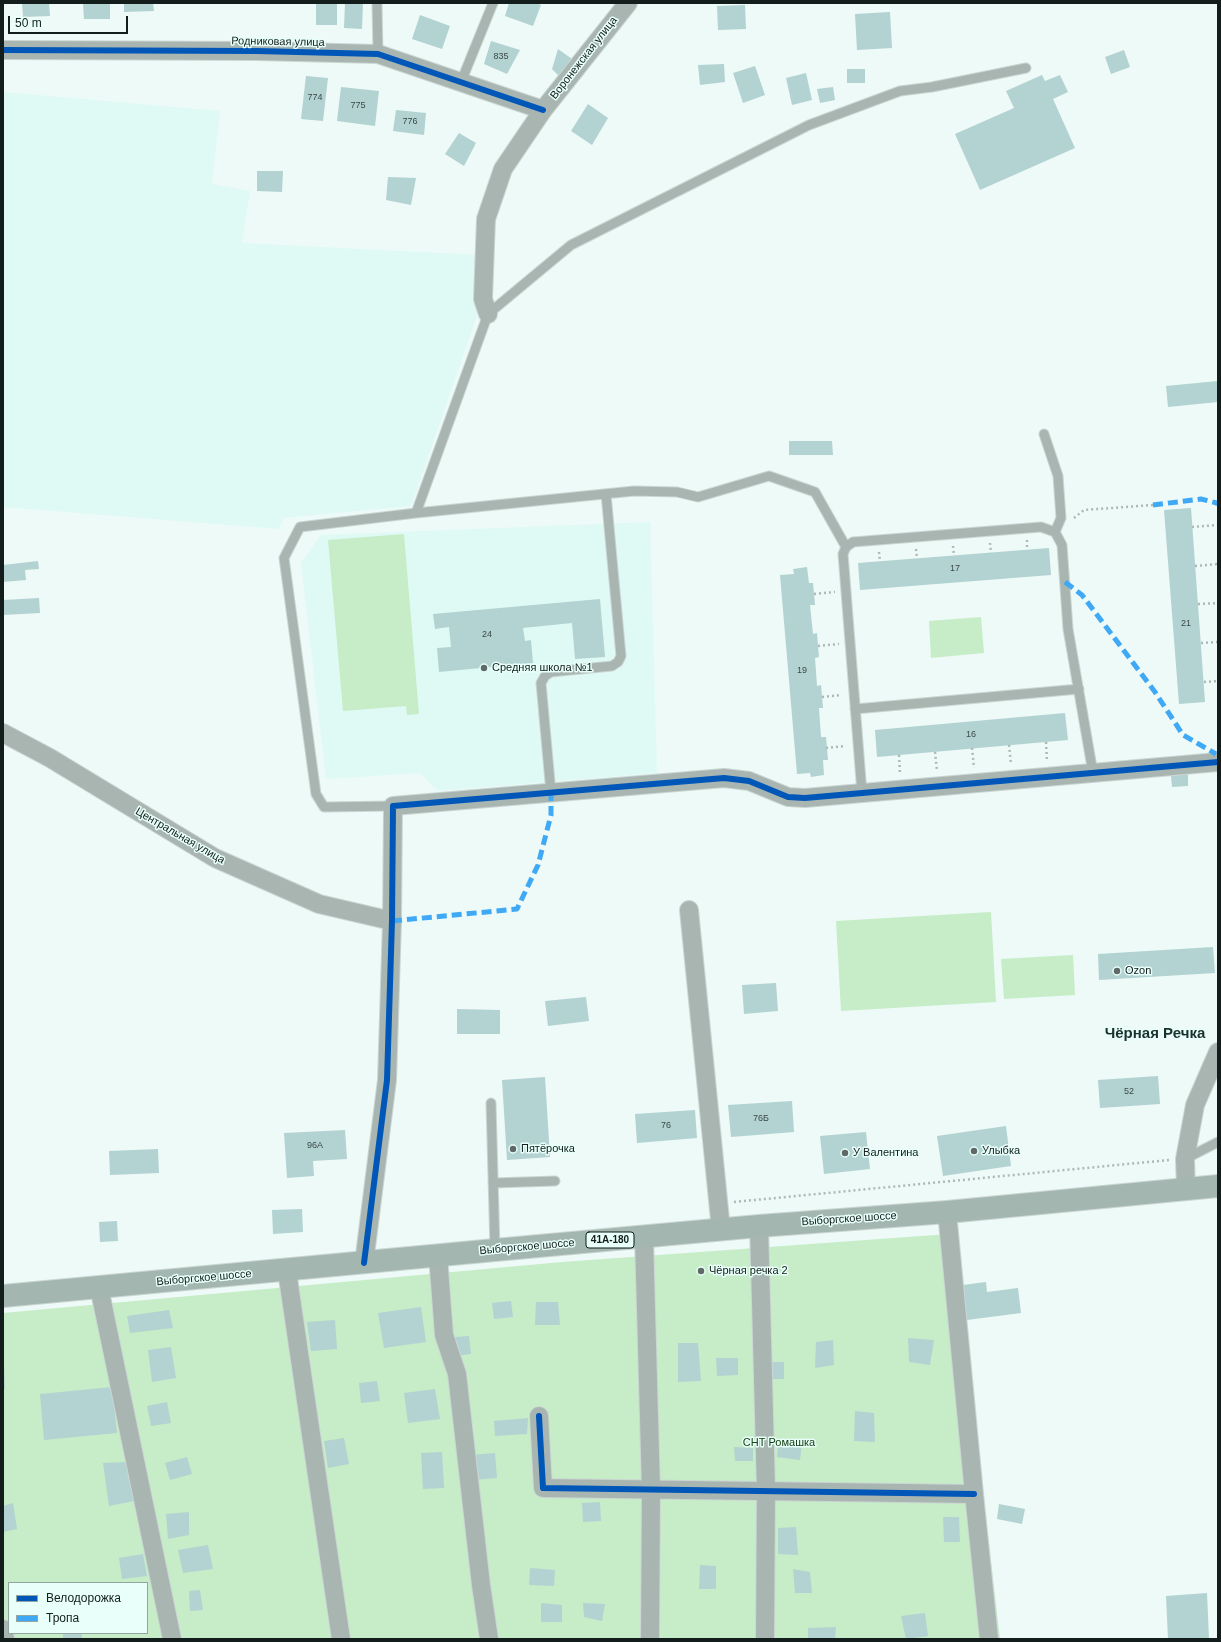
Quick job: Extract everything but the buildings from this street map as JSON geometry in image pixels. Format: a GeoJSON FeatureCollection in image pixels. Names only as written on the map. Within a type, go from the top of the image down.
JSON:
{"type":"FeatureCollection","features":[{"type":"Feature","properties":{"kind":"main road","name":"Выборгское шоссе"},"geometry":{"type":"LineString","coordinates":[[3,1296],[287,1271],[494,1250],[759,1226],[947,1212],[1218,1186]]}},
{"type":"Feature","properties":{"kind":"street","name":"Воронежская улица"},"geometry":{"type":"LineString","coordinates":[[488,314],[483,300],[486,219],[503,169],[543,110],[628,3]]}},
{"type":"Feature","properties":{"kind":"street","name":"Родниковая улица"},"geometry":{"type":"LineString","coordinates":[[3,50],[257,51],[378,54],[543,110]]}},
{"type":"Feature","properties":{"kind":"street","name":"Центральная улица"},"geometry":{"type":"LineString","coordinates":[[3,732],[50,758],[215,858],[319,904],[392,921]]}},
{"type":"Feature","properties":{"kind":"street"},"geometry":{"type":"LineString","coordinates":[[364,1263],[387,1080],[392,921],[393,806],[724,778],[749,781],[788,797],[805,798],[1218,762]]}},
{"type":"Feature","properties":{"kind":"street"},"geometry":{"type":"LineString","coordinates":[[689,910],[721,1230]]}},
{"type":"Feature","properties":{"kind":"street"},"geometry":{"type":"LineString","coordinates":[[1186,1188],[1185,1159],[1195,1105],[1218,1052]]}},
{"type":"Feature","properties":{"kind":"street"},"geometry":{"type":"LineString","coordinates":[[947,1212],[989,1639]]}},
{"type":"Feature","properties":{"kind":"street"},"geometry":{"type":"LineString","coordinates":[[759,1226],[766,1490],[764,1639]]}},
{"type":"Feature","properties":{"kind":"street"},"geometry":{"type":"LineString","coordinates":[[644,1237],[651,1490],[650,1639]]}},
{"type":"Feature","properties":{"kind":"street"},"geometry":{"type":"LineString","coordinates":[[438,1256],[444,1335],[457,1374],[481,1585],[489,1639]]}},
{"type":"Feature","properties":{"kind":"street"},"geometry":{"type":"LineString","coordinates":[[287,1271],[341,1639]]}},
{"type":"Feature","properties":{"kind":"street"},"geometry":{"type":"LineString","coordinates":[[99,1287],[172,1639]]}},
{"type":"Feature","properties":{"kind":"street"},"geometry":{"type":"LineString","coordinates":[[539,1416],[543,1488],[974,1494]]}},
{"type":"Feature","properties":{"kind":"street"},"geometry":{"type":"LineString","coordinates":[[3,1629],[5,1639]]}},
{"type":"Feature","properties":{"kind":"lane"},"geometry":{"type":"LineString","coordinates":[[377,3],[378,54]]}},
{"type":"Feature","properties":{"kind":"lane"},"geometry":{"type":"LineString","coordinates":[[461,82],[493,3]]}},
{"type":"Feature","properties":{"kind":"lane"},"geometry":{"type":"LineString","coordinates":[[416,512],[488,314],[571,245],[809,125],[900,91],[932,87],[1026,68]]}},
{"type":"Feature","properties":{"kind":"lane"},"geometry":{"type":"LineString","coordinates":[[1044,434],[1058,476],[1061,518],[1055,532]]}},
{"type":"Feature","properties":{"kind":"lane"},"geometry":{"type":"LineString","coordinates":[[393,806],[324,808],[316,794],[284,558],[300,527],[416,512],[634,491],[677,492],[698,497],[769,476],[815,492],[846,547]]}},
{"type":"Feature","properties":{"kind":"lane"},"geometry":{"type":"LineString","coordinates":[[551,793],[541,683],[545,676],[551,672],[612,666],[618,662],[621,656],[606,494]]}},
{"type":"Feature","properties":{"kind":"lane"},"geometry":{"type":"LineString","coordinates":[[862,793],[843,554],[846,547],[853,542],[1041,527],[1055,532],[1062,545],[1068,629],[1093,773]]}},
{"type":"Feature","properties":{"kind":"lane"},"geometry":{"type":"LineString","coordinates":[[856,709],[1078,689]]}},
{"type":"Feature","properties":{"kind":"lane"},"geometry":{"type":"LineString","coordinates":[[492,1103],[494,1250]]}},
{"type":"Feature","properties":{"kind":"lane"},"geometry":{"type":"LineString","coordinates":[[1185,1159],[1218,1142]]}},
{"type":"Feature","properties":{"kind":"lane"},"geometry":{"type":"LineString","coordinates":[[493,1182],[555,1181]]}},
{"type":"Feature","properties":{"kind":"path"},"geometry":{"type":"LineString","coordinates":[[1055,532],[1084,510],[1152,505]]}},
{"type":"Feature","properties":{"kind":"path"},"geometry":{"type":"LineString","coordinates":[[1192,527],[1218,525]]}},
{"type":"Feature","properties":{"kind":"path"},"geometry":{"type":"LineString","coordinates":[[1195,566],[1218,564]]}},
{"type":"Feature","properties":{"kind":"path"},"geometry":{"type":"LineString","coordinates":[[814,594],[846,591]]}},
{"type":"Feature","properties":{"kind":"path"},"geometry":{"type":"LineString","coordinates":[[1198,604],[1218,603]]}},
{"type":"Feature","properties":{"kind":"path"},"geometry":{"type":"LineString","coordinates":[[818,646],[850,642]]}},
{"type":"Feature","properties":{"kind":"path"},"geometry":{"type":"LineString","coordinates":[[1201,643],[1218,642]]}},
{"type":"Feature","properties":{"kind":"path"},"geometry":{"type":"LineString","coordinates":[[1204,682],[1218,681]]}},
{"type":"Feature","properties":{"kind":"path"},"geometry":{"type":"LineString","coordinates":[[822,696],[854,694]]}},
{"type":"Feature","properties":{"kind":"path"},"geometry":{"type":"LineString","coordinates":[[1046,742],[1048,768]]}},
{"type":"Feature","properties":{"kind":"path"},"geometry":{"type":"LineString","coordinates":[[826,748],[858,745]]}},
{"type":"Feature","properties":{"kind":"path"},"geometry":{"type":"LineString","coordinates":[[1009,745],[1011,765]]}},
{"type":"Feature","properties":{"kind":"path"},"geometry":{"type":"LineString","coordinates":[[972,748],[975,775]]}},
{"type":"Feature","properties":{"kind":"path"},"geometry":{"type":"LineString","coordinates":[[935,752],[938,778]]}},
{"type":"Feature","properties":{"kind":"path"},"geometry":{"type":"LineString","coordinates":[[899,755],[901,781]]}},
{"type":"Feature","properties":{"kind":"path"},"geometry":{"type":"LineString","coordinates":[[718,1204],[1185,1159]]}},
{"type":"Feature","properties":{"kind":"shaded area"},"geometry":{"type":"Polygon","coordinates":[[[3,92],[220,111],[212,184],[250,191],[242,243],[479,255],[477,316],[411,506],[283,518],[279,529],[3,507],[3,92]]]}},
{"type":"Feature","properties":{"kind":"shaded area","name":"Средняя школа №1"},"geometry":{"type":"Polygon","coordinates":[[[650,522],[657,773],[438,791],[420,773],[326,779],[301,563],[321,535],[650,522]]]}},
{"type":"Feature","properties":{"kind":"green space"},"geometry":{"type":"Polygon","coordinates":[[[404,534],[419,714],[407,715],[406,706],[343,711],[328,540],[404,534]]]}},
{"type":"Feature","properties":{"kind":"green space"},"geometry":{"type":"Polygon","coordinates":[[[981,617],[984,653],[931,658],[929,621],[981,617]]]}},
{"type":"Feature","properties":{"kind":"green space"},"geometry":{"type":"Polygon","coordinates":[[[991,912],[996,1002],[841,1011],[836,921],[991,912]]]}},
{"type":"Feature","properties":{"kind":"green space"},"geometry":{"type":"Polygon","coordinates":[[[1073,955],[1075,995],[1004,999],[1001,959],[1073,955]]]}},
{"type":"Feature","properties":{"kind":"green space","name":"СНТ Ромашка"},"geometry":{"type":"Polygon","coordinates":[[[949,1234],[978,1447],[1000,1639],[3,1639],[3,1313],[562,1262],[949,1234]]]}},
{"type":"Feature","properties":{"kind":"marked path"},"geometry":{"type":"LineString","coordinates":[[1153,505],[1201,499],[1217,503],[1218,505]]}},
{"type":"Feature","properties":{"kind":"marked path"},"geometry":{"type":"LineString","coordinates":[[1065,582],[1082,595],[1155,692],[1183,735],[1216,754]]}},
{"type":"Feature","properties":{"kind":"marked path"},"geometry":{"type":"LineString","coordinates":[[392,921],[517,909],[538,865],[551,815],[551,793]]}},
{"type":"Feature","properties":{"kind":"cycle path"},"geometry":{"type":"LineString","coordinates":[[3,50],[257,51],[378,54],[543,110]]}},
{"type":"Feature","properties":{"kind":"cycle path"},"geometry":{"type":"LineString","coordinates":[[364,1263],[387,1080],[392,921],[393,806],[724,778],[749,781],[788,797],[805,798],[1218,762]]}},
{"type":"Feature","properties":{"kind":"cycle path"},"geometry":{"type":"LineString","coordinates":[[539,1416],[543,1488],[974,1494]]}},
{"type":"Feature","properties":{"kind":"place","name":"Средняя школа №1"},"geometry":{"type":"Point","coordinates":[484,668]}},
{"type":"Feature","properties":{"kind":"place","name":"Ozon"},"geometry":{"type":"Point","coordinates":[1117,971]}},
{"type":"Feature","properties":{"kind":"place","name":"Пятёрочка"},"geometry":{"type":"Point","coordinates":[513,1149]}},
{"type":"Feature","properties":{"kind":"place","name":"Улыбка"},"geometry":{"type":"Point","coordinates":[974,1151]}},
{"type":"Feature","properties":{"kind":"place","name":"У Валентина"},"geometry":{"type":"Point","coordinates":[845,1153]}},
{"type":"Feature","properties":{"kind":"place","name":"Чёрная речка 2"},"geometry":{"type":"Point","coordinates":[701,1271]}},
{"type":"Feature","properties":{"kind":"district","name":"Чёрная Речка"},"geometry":{"type":"Point","coordinates":[1155,1034]}}]}
